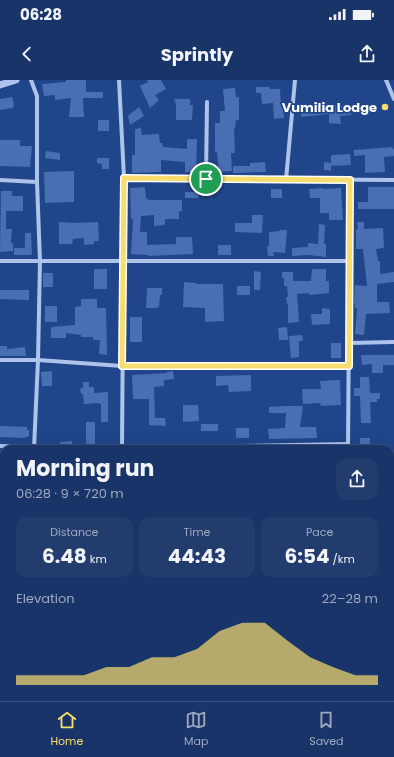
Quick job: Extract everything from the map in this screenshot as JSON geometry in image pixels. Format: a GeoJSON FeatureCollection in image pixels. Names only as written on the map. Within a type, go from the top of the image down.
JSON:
{"type":"FeatureCollection","features":[{"type":"Feature","properties":{"kind":"street"},"geometry":{"type":"LineString","coordinates":[[0,85],[16,80]]}},
{"type":"Feature","properties":{"kind":"street"},"geometry":{"type":"LineString","coordinates":[[31,80],[37,96],[36,182],[40,261],[34,445]]}},
{"type":"Feature","properties":{"kind":"street"},"geometry":{"type":"LineString","coordinates":[[119,80],[124,178],[122,445]]}},
{"type":"Feature","properties":{"kind":"street"},"geometry":{"type":"LineString","coordinates":[[286,180],[295,80]]}},
{"type":"Feature","properties":{"kind":"street"},"geometry":{"type":"LineString","coordinates":[[386,80],[394,99]]}},
{"type":"Feature","properties":{"kind":"street"},"geometry":{"type":"LineString","coordinates":[[206,179],[207,102]]}},
{"type":"Feature","properties":{"kind":"street"},"geometry":{"type":"LineString","coordinates":[[124,178],[394,180]]}},
{"type":"Feature","properties":{"kind":"street"},"geometry":{"type":"LineString","coordinates":[[0,180],[36,182]]}},
{"type":"Feature","properties":{"kind":"street"},"geometry":{"type":"LineString","coordinates":[[292,445],[348,444],[350,180]]}},
{"type":"Feature","properties":{"kind":"street"},"geometry":{"type":"LineString","coordinates":[[0,261],[349,262]]}},
{"type":"Feature","properties":{"kind":"street"},"geometry":{"type":"LineString","coordinates":[[349,343],[394,342]]}},
{"type":"Feature","properties":{"kind":"street"},"geometry":{"type":"LineString","coordinates":[[0,360],[38,360],[122,366],[349,366]]}},
{"type":"Feature","properties":{"kind":"street"},"geometry":{"type":"LineString","coordinates":[[261,701],[349,701]]}},
{"type":"Feature","properties":{"kind":"building"},"geometry":{"type":"Polygon","coordinates":[[[66,80],[86,80],[86,92],[103,92],[103,98],[83,98],[84,117],[69,117],[71,98],[55,100],[55,95],[44,96],[42,84],[66,82],[66,80]]]}},
{"type":"Feature","properties":{"kind":"building"},"geometry":{"type":"Polygon","coordinates":[[[147,80],[161,80],[166,89],[155,95],[159,100],[150,108],[140,86],[148,82],[147,80]]]}},
{"type":"Feature","properties":{"kind":"building"},"geometry":{"type":"Polygon","coordinates":[[[256,87],[280,89],[281,107],[283,107],[284,118],[274,119],[273,103],[262,104],[261,93],[256,93],[256,87]]]}},
{"type":"Feature","properties":{"kind":"building"},"geometry":{"type":"Polygon","coordinates":[[[235,88],[236,97],[239,97],[239,120],[236,120],[235,129],[234,128],[235,153],[231,153],[232,171],[219,172],[217,152],[215,152],[215,123],[220,123],[220,111],[225,111],[223,89],[235,88]]]}},
{"type":"Feature","properties":{"kind":"building"},"geometry":{"type":"Polygon","coordinates":[[[12,97],[14,105],[13,108],[0,110],[0,99],[12,97]]]}},
{"type":"Feature","properties":{"kind":"building"},"geometry":{"type":"Polygon","coordinates":[[[174,99],[190,99],[190,105],[193,105],[192,120],[176,120],[176,104],[174,99]]]}},
{"type":"Feature","properties":{"kind":"building"},"geometry":{"type":"Polygon","coordinates":[[[351,105],[351,115],[340,116],[341,124],[329,123],[329,114],[301,117],[301,106],[351,105]]]}},
{"type":"Feature","properties":{"kind":"building"},"geometry":{"type":"Polygon","coordinates":[[[139,107],[144,116],[130,125],[128,116],[139,107]]]}},
{"type":"Feature","properties":{"kind":"building"},"geometry":{"type":"Polygon","coordinates":[[[98,120],[109,120],[109,131],[98,131],[98,120]]]}},
{"type":"Feature","properties":{"kind":"building"},"geometry":{"type":"Polygon","coordinates":[[[141,128],[142,135],[159,134],[160,143],[162,143],[163,147],[187,149],[187,139],[197,139],[196,172],[185,172],[185,162],[161,160],[161,172],[132,173],[132,155],[135,155],[135,129],[141,128]]]}},
{"type":"Feature","properties":{"kind":"building"},"geometry":{"type":"Polygon","coordinates":[[[0,140],[20,140],[20,146],[32,146],[30,167],[0,166],[0,140]]]}},
{"type":"Feature","properties":{"kind":"building"},"geometry":{"type":"Polygon","coordinates":[[[392,147],[394,149],[394,156],[384,157],[385,172],[365,173],[365,155],[354,156],[354,150],[392,147]]]}},
{"type":"Feature","properties":{"kind":"building"},"geometry":{"type":"Polygon","coordinates":[[[46,151],[60,153],[60,160],[45,158],[46,151]]]}},
{"type":"Feature","properties":{"kind":"building"},"geometry":{"type":"Polygon","coordinates":[[[350,154],[351,165],[331,166],[331,171],[324,170],[324,162],[331,163],[331,155],[350,154]]]}},
{"type":"Feature","properties":{"kind":"building"},"geometry":{"type":"Polygon","coordinates":[[[97,158],[109,158],[109,169],[102,169],[102,164],[97,163],[97,158]]]}},
{"type":"Feature","properties":{"kind":"building"},"geometry":{"type":"Polygon","coordinates":[[[265,162],[266,172],[233,173],[233,166],[250,166],[250,163],[265,162]]]}},
{"type":"Feature","properties":{"kind":"building"},"geometry":{"type":"Polygon","coordinates":[[[74,171],[74,202],[45,203],[44,172],[74,171]]]}},
{"type":"Feature","properties":{"kind":"building"},"geometry":{"type":"Polygon","coordinates":[[[145,187],[146,199],[148,200],[182,200],[182,211],[179,211],[179,219],[165,219],[165,225],[154,226],[154,215],[141,216],[140,232],[147,232],[147,245],[176,244],[176,237],[192,237],[193,254],[148,256],[131,254],[133,219],[131,219],[130,188],[145,187]]]}},
{"type":"Feature","properties":{"kind":"building"},"geometry":{"type":"Polygon","coordinates":[[[368,187],[394,187],[394,209],[358,209],[358,202],[368,202],[368,187]]]}},
{"type":"Feature","properties":{"kind":"building"},"geometry":{"type":"Polygon","coordinates":[[[341,188],[343,220],[329,220],[329,213],[320,213],[320,198],[310,198],[309,189],[341,188]]]}},
{"type":"Feature","properties":{"kind":"building"},"geometry":{"type":"Polygon","coordinates":[[[271,189],[282,189],[282,198],[271,198],[271,189]]]}},
{"type":"Feature","properties":{"kind":"building"},"geometry":{"type":"Polygon","coordinates":[[[1,191],[12,191],[12,196],[23,196],[23,211],[6,211],[6,229],[12,229],[11,243],[13,243],[13,251],[0,252],[1,191]]]}},
{"type":"Feature","properties":{"kind":"building"},"geometry":{"type":"Polygon","coordinates":[[[185,192],[198,192],[199,198],[185,198],[185,192]]]}},
{"type":"Feature","properties":{"kind":"building"},"geometry":{"type":"Polygon","coordinates":[[[252,215],[263,215],[262,233],[235,232],[235,223],[252,223],[252,215]]]}},
{"type":"Feature","properties":{"kind":"building"},"geometry":{"type":"Polygon","coordinates":[[[59,222],[98,222],[99,241],[94,241],[94,244],[84,245],[84,238],[73,239],[72,244],[59,244],[59,222]]]}},
{"type":"Feature","properties":{"kind":"building"},"geometry":{"type":"Polygon","coordinates":[[[357,222],[364,222],[364,229],[383,228],[384,248],[376,249],[378,261],[380,261],[380,274],[394,272],[394,282],[377,284],[377,302],[389,302],[390,313],[366,314],[364,335],[355,334],[357,308],[355,308],[354,299],[355,285],[367,286],[363,249],[356,249],[356,229],[358,229],[357,222]]]}},
{"type":"Feature","properties":{"kind":"building"},"geometry":{"type":"Polygon","coordinates":[[[319,224],[325,225],[324,244],[326,244],[326,257],[308,255],[292,256],[292,248],[308,247],[308,243],[318,244],[319,224]]]}},
{"type":"Feature","properties":{"kind":"building"},"geometry":{"type":"Polygon","coordinates":[[[287,230],[285,253],[273,252],[274,256],[268,256],[267,246],[269,246],[269,232],[287,230]]]}},
{"type":"Feature","properties":{"kind":"building"},"geometry":{"type":"Polygon","coordinates":[[[25,233],[31,233],[32,255],[14,255],[14,248],[25,248],[25,233]]]}},
{"type":"Feature","properties":{"kind":"building"},"geometry":{"type":"Polygon","coordinates":[[[218,245],[231,245],[231,255],[218,255],[218,245]]]}},
{"type":"Feature","properties":{"kind":"building"},"geometry":{"type":"Polygon","coordinates":[[[94,269],[107,269],[107,289],[94,289],[94,269]]]}},
{"type":"Feature","properties":{"kind":"building"},"geometry":{"type":"Polygon","coordinates":[[[312,269],[326,269],[326,281],[329,281],[329,293],[309,295],[309,293],[297,294],[299,322],[288,323],[288,304],[286,297],[288,297],[287,286],[284,286],[282,272],[293,272],[293,281],[311,281],[312,269]]]}},
{"type":"Feature","properties":{"kind":"building"},"geometry":{"type":"Polygon","coordinates":[[[254,271],[261,272],[260,290],[254,290],[254,271]]]}},
{"type":"Feature","properties":{"kind":"building"},"geometry":{"type":"Polygon","coordinates":[[[43,273],[53,273],[53,287],[43,287],[43,273]]]}},
{"type":"Feature","properties":{"kind":"building"},"geometry":{"type":"Polygon","coordinates":[[[184,282],[197,284],[223,284],[224,321],[205,322],[205,308],[183,307],[184,282]]]}},
{"type":"Feature","properties":{"kind":"building"},"geometry":{"type":"Polygon","coordinates":[[[237,286],[250,286],[250,295],[237,295],[237,286]]]}},
{"type":"Feature","properties":{"kind":"building"},"geometry":{"type":"Polygon","coordinates":[[[147,288],[162,288],[159,307],[146,308],[147,288]]]}},
{"type":"Feature","properties":{"kind":"building"},"geometry":{"type":"Polygon","coordinates":[[[0,290],[29,290],[29,300],[0,299],[0,290]]]}},
{"type":"Feature","properties":{"kind":"building"},"geometry":{"type":"Polygon","coordinates":[[[81,299],[97,299],[97,308],[106,308],[107,355],[99,354],[100,340],[93,340],[93,337],[81,337],[81,335],[66,333],[66,338],[51,338],[51,327],[75,325],[75,307],[81,306],[81,299]]]}},
{"type":"Feature","properties":{"kind":"building"},"geometry":{"type":"Polygon","coordinates":[[[45,306],[57,306],[57,322],[45,322],[45,306]]]}},
{"type":"Feature","properties":{"kind":"building"},"geometry":{"type":"Polygon","coordinates":[[[322,308],[330,309],[330,324],[312,325],[311,314],[322,314],[322,308]]]}},
{"type":"Feature","properties":{"kind":"building"},"geometry":{"type":"Polygon","coordinates":[[[130,317],[142,317],[142,342],[130,342],[130,317]]]}},
{"type":"Feature","properties":{"kind":"building"},"geometry":{"type":"Polygon","coordinates":[[[287,327],[288,340],[279,340],[278,328],[287,327]]]}},
{"type":"Feature","properties":{"kind":"building"},"geometry":{"type":"Polygon","coordinates":[[[302,335],[303,341],[299,341],[299,357],[291,358],[289,336],[302,335]]]}},
{"type":"Feature","properties":{"kind":"building"},"geometry":{"type":"Polygon","coordinates":[[[331,343],[341,343],[341,358],[331,358],[331,343]]]}},
{"type":"Feature","properties":{"kind":"building"},"geometry":{"type":"Polygon","coordinates":[[[0,346],[7,346],[7,349],[25,347],[26,356],[0,356],[0,346]]]}},
{"type":"Feature","properties":{"kind":"building"},"geometry":{"type":"Polygon","coordinates":[[[361,355],[394,355],[394,365],[383,365],[383,373],[372,373],[372,364],[362,365],[361,355]]]}},
{"type":"Feature","properties":{"kind":"building"},"geometry":{"type":"Polygon","coordinates":[[[52,371],[52,386],[42,386],[41,372],[52,371]]]}},
{"type":"Feature","properties":{"kind":"building"},"geometry":{"type":"Polygon","coordinates":[[[173,371],[174,379],[164,380],[164,386],[154,387],[155,418],[165,418],[166,426],[149,425],[149,399],[133,399],[132,375],[167,373],[173,371]]]}},
{"type":"Feature","properties":{"kind":"building"},"geometry":{"type":"Polygon","coordinates":[[[251,375],[251,391],[229,392],[228,385],[216,386],[216,376],[251,375]]]}},
{"type":"Feature","properties":{"kind":"building"},"geometry":{"type":"Polygon","coordinates":[[[360,377],[369,377],[370,393],[380,393],[380,399],[377,399],[377,402],[370,402],[371,423],[361,423],[360,396],[354,396],[354,388],[360,388],[360,377]]]}},
{"type":"Feature","properties":{"kind":"building"},"geometry":{"type":"Polygon","coordinates":[[[340,380],[341,405],[321,406],[320,403],[303,404],[302,389],[321,389],[320,381],[340,380]]]}},
{"type":"Feature","properties":{"kind":"building"},"geometry":{"type":"Polygon","coordinates":[[[83,382],[89,382],[89,387],[94,387],[94,393],[108,392],[108,422],[101,422],[101,404],[84,404],[83,394],[81,394],[80,388],[83,388],[83,382]]]}},
{"type":"Feature","properties":{"kind":"building"},"geometry":{"type":"Polygon","coordinates":[[[183,405],[198,405],[199,421],[183,422],[183,405]]]}},
{"type":"Feature","properties":{"kind":"building"},"geometry":{"type":"Polygon","coordinates":[[[303,406],[300,427],[316,427],[317,438],[269,439],[268,429],[285,428],[286,413],[269,413],[269,407],[303,406]]]}},
{"type":"Feature","properties":{"kind":"building"},"geometry":{"type":"Polygon","coordinates":[[[86,422],[95,422],[95,445],[86,445],[86,422]]]}},
{"type":"Feature","properties":{"kind":"building"},"geometry":{"type":"Polygon","coordinates":[[[201,424],[218,424],[218,431],[201,431],[201,424]]]}},
{"type":"Feature","properties":{"kind":"building"},"geometry":{"type":"Polygon","coordinates":[[[0,426],[27,427],[27,430],[29,430],[29,436],[24,438],[0,437],[0,426]]]}},
{"type":"Feature","properties":{"kind":"building"},"geometry":{"type":"Polygon","coordinates":[[[236,428],[249,428],[249,438],[236,438],[236,428]]]}},
{"type":"Feature","properties":{"kind":"building"},"geometry":{"type":"Polygon","coordinates":[[[360,438],[370,438],[370,445],[360,445],[360,438]]]}},
{"type":"Feature","properties":{"kind":"building"},"geometry":{"type":"Polygon","coordinates":[[[72,441],[72,445],[60,445],[60,442],[72,441]]]}},
{"type":"Feature","properties":{"kind":"place","name":"Vumilia Lodge"},"geometry":{"type":"Point","coordinates":[385,107]}},
{"type":"Feature","properties":{"kind":"route"},"geometry":{"type":"LineString","coordinates":[[124,178],[206,179],[350,180],[349,366],[122,366],[124,178]]}}]}
